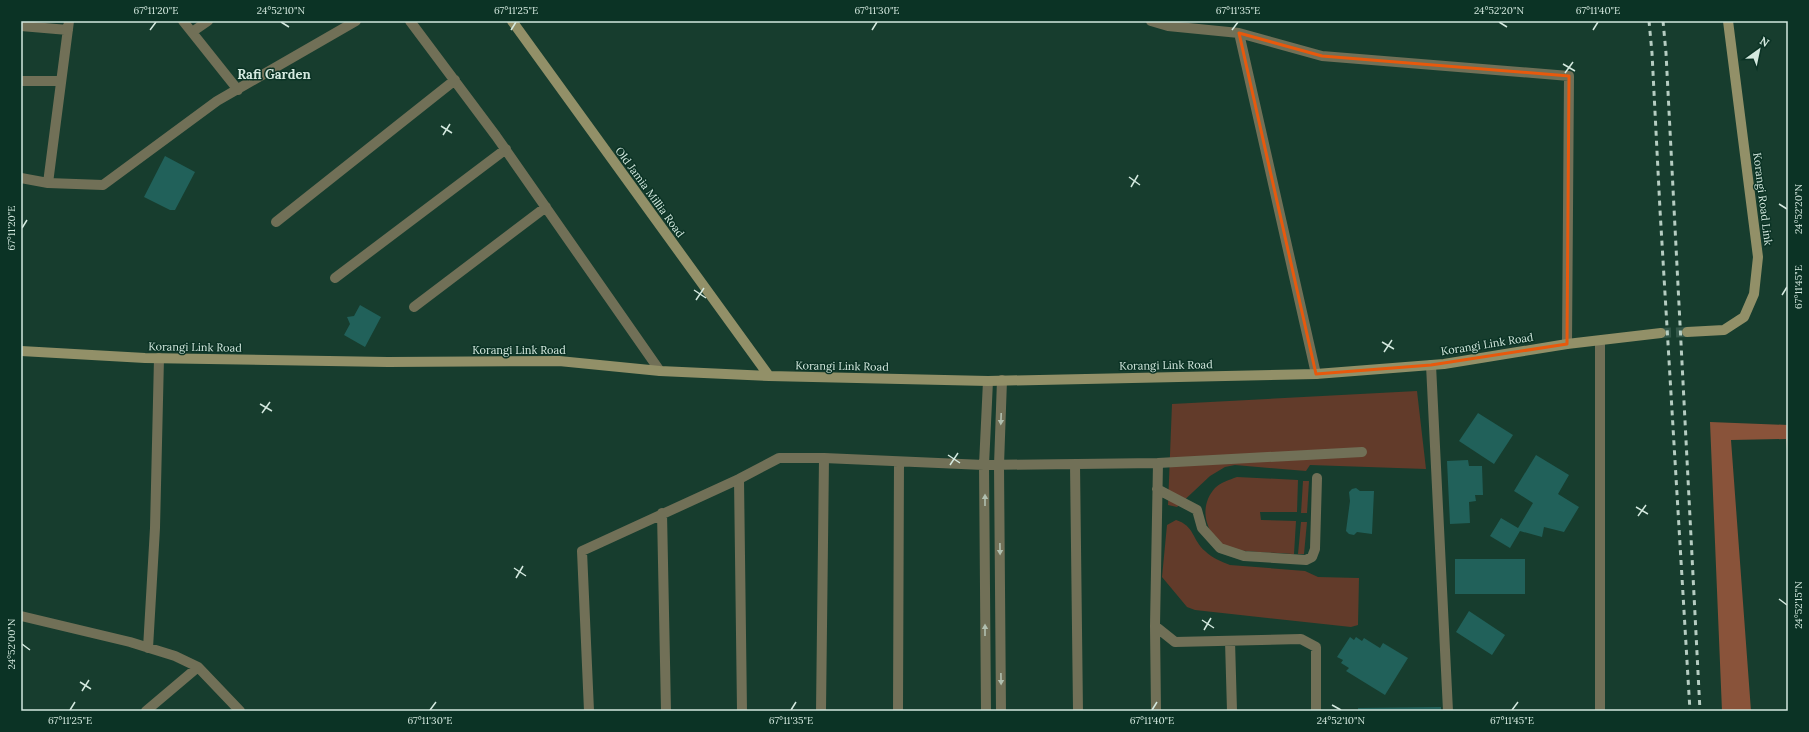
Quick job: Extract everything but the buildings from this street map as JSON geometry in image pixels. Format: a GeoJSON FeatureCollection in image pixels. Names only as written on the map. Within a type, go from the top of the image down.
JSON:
{"type":"FeatureCollection","features":[{"type":"Feature","properties":{"kind":"main road","name":"Old Jamia Millia Road"},"geometry":{"type":"LineString","coordinates":[[512,21],[769,376]]}},
{"type":"Feature","properties":{"kind":"main road","name":"Korangi Road Link"},"geometry":{"type":"LineString","coordinates":[[1687,332],[1724,330],[1744,317],[1754,294],[1758,257],[1728,21]]}},
{"type":"Feature","properties":{"kind":"main road","name":"Korangi Link Road"},"geometry":{"type":"LineString","coordinates":[[21,351],[159,358],[388,362],[559,361],[660,371],[769,376],[988,381],[1316,374],[1431,365],[1568,344],[1661,333]]}},
{"type":"Feature","properties":{"kind":"street"},"geometry":{"type":"LineString","coordinates":[[183,21],[238,90]]}},
{"type":"Feature","properties":{"kind":"street"},"geometry":{"type":"LineString","coordinates":[[192,32],[208,21]]}},
{"type":"Feature","properties":{"kind":"street"},"geometry":{"type":"LineString","coordinates":[[21,178],[48,183],[103,185],[218,101],[356,21]]}},
{"type":"Feature","properties":{"kind":"street"},"geometry":{"type":"LineString","coordinates":[[410,21],[506,149],[660,371]]}},
{"type":"Feature","properties":{"kind":"street"},"geometry":{"type":"LineString","coordinates":[[1151,21],[1239,33],[1322,56],[1569,76],[1568,344]]}},
{"type":"Feature","properties":{"kind":"street"},"geometry":{"type":"LineString","coordinates":[[21,26],[68,25],[48,183]]}},
{"type":"Feature","properties":{"kind":"street"},"geometry":{"type":"LineString","coordinates":[[1239,33],[1316,374]]}},
{"type":"Feature","properties":{"kind":"street"},"geometry":{"type":"LineString","coordinates":[[276,222],[455,80]]}},
{"type":"Feature","properties":{"kind":"street"},"geometry":{"type":"LineString","coordinates":[[21,81],[61,81]]}},
{"type":"Feature","properties":{"kind":"street"},"geometry":{"type":"LineString","coordinates":[[335,278],[506,149]]}},
{"type":"Feature","properties":{"kind":"street"},"geometry":{"type":"LineString","coordinates":[[414,308],[546,207]]}},
{"type":"Feature","properties":{"kind":"street"},"geometry":{"type":"LineString","coordinates":[[1600,341],[1600,711]]}},
{"type":"Feature","properties":{"kind":"street"},"geometry":{"type":"LineString","coordinates":[[148,648],[155,528],[159,358]]}},
{"type":"Feature","properties":{"kind":"street"},"geometry":{"type":"LineString","coordinates":[[1431,365],[1448,711]]}},
{"type":"Feature","properties":{"kind":"street"},"geometry":{"type":"LineString","coordinates":[[1001,711],[999,465],[1002,380]]}},
{"type":"Feature","properties":{"kind":"street"},"geometry":{"type":"LineString","coordinates":[[986,711],[984,465],[988,381]]}},
{"type":"Feature","properties":{"kind":"street"},"geometry":{"type":"LineString","coordinates":[[589,711],[582,551],[739,479],[779,458],[824,458],[999,465],[1158,463],[1362,452]]}},
{"type":"Feature","properties":{"kind":"street"},"geometry":{"type":"LineString","coordinates":[[821,711],[824,458]]}},
{"type":"Feature","properties":{"kind":"street"},"geometry":{"type":"LineString","coordinates":[[898,711],[899,462]]}},
{"type":"Feature","properties":{"kind":"street"},"geometry":{"type":"LineString","coordinates":[[1156,711],[1155,626],[1158,463]]}},
{"type":"Feature","properties":{"kind":"street"},"geometry":{"type":"LineString","coordinates":[[1075,464],[1078,711]]}},
{"type":"Feature","properties":{"kind":"street"},"geometry":{"type":"LineString","coordinates":[[1158,489],[1197,510],[1202,528],[1220,548],[1244,556],[1306,560],[1312,557],[1315,549],[1317,478]]}},
{"type":"Feature","properties":{"kind":"street"},"geometry":{"type":"LineString","coordinates":[[739,479],[742,711]]}},
{"type":"Feature","properties":{"kind":"street"},"geometry":{"type":"LineString","coordinates":[[662,513],[666,711]]}},
{"type":"Feature","properties":{"kind":"street"},"geometry":{"type":"LineString","coordinates":[[21,616],[175,656],[198,667],[240,711]]}},
{"type":"Feature","properties":{"kind":"street"},"geometry":{"type":"LineString","coordinates":[[1155,626],[1175,642],[1301,639],[1316,647],[1316,711]]}},
{"type":"Feature","properties":{"kind":"street"},"geometry":{"type":"LineString","coordinates":[[1230,641],[1232,711]]}},
{"type":"Feature","properties":{"kind":"street"},"geometry":{"type":"LineString","coordinates":[[146,711],[198,667]]}},
{"type":"Feature","properties":{"kind":"highlighted area"},"geometry":{"type":"Polygon","coordinates":[[[1239,33],[1322,56],[1569,76],[1567,344],[1431,365],[1316,374],[1239,33]]]}},
{"type":"Feature","properties":{"kind":"shaded area"},"geometry":{"type":"Polygon","coordinates":[[[1417,391],[1426,469],[1310,465],[1306,471],[1235,465],[1225,467],[1210,476],[1177,507],[1168,505],[1172,404],[1417,391]]]}},
{"type":"Feature","properties":{"kind":"shaded area"},"geometry":{"type":"Polygon","coordinates":[[[1710,422],[1788,425],[1788,461],[1786,439],[1731,440],[1751,711],[1722,711],[1710,422]]]}},
{"type":"Feature","properties":{"kind":"shaded area"},"geometry":{"type":"Polygon","coordinates":[[[1237,477],[1298,480],[1297,512],[1260,512],[1261,520],[1296,521],[1294,554],[1229,548],[1215,537],[1207,521],[1205,513],[1206,504],[1209,496],[1215,488],[1225,481],[1237,477]]]}},
{"type":"Feature","properties":{"kind":"shaded area"},"geometry":{"type":"Polygon","coordinates":[[[1303,481],[1309,481],[1307,513],[1301,513],[1303,481]]]}},
{"type":"Feature","properties":{"kind":"shaded area"},"geometry":{"type":"Polygon","coordinates":[[[1176,520],[1187,526],[1201,547],[1208,553],[1217,560],[1230,565],[1305,571],[1318,577],[1359,578],[1358,625],[1351,627],[1195,610],[1187,607],[1162,577],[1167,525],[1176,520]]]}},
{"type":"Feature","properties":{"kind":"shaded area"},"geometry":{"type":"Polygon","coordinates":[[[1301,522],[1307,522],[1304,554],[1298,554],[1301,522]]]}},
{"type":"Feature","properties":{"kind":"tunnel"},"geometry":{"type":"LineString","coordinates":[[1661,333],[1687,332]]}},
{"type":"Feature","properties":{"kind":"railway"},"geometry":{"type":"LineString","coordinates":[[1649,21],[1690,711]]}},
{"type":"Feature","properties":{"kind":"railway"},"geometry":{"type":"LineString","coordinates":[[1663,21],[1666,53],[1700,711]]}},
{"type":"Feature","properties":{"kind":"district","name":"Rafi Garden"},"geometry":{"type":"Point","coordinates":[274,74]}}]}
